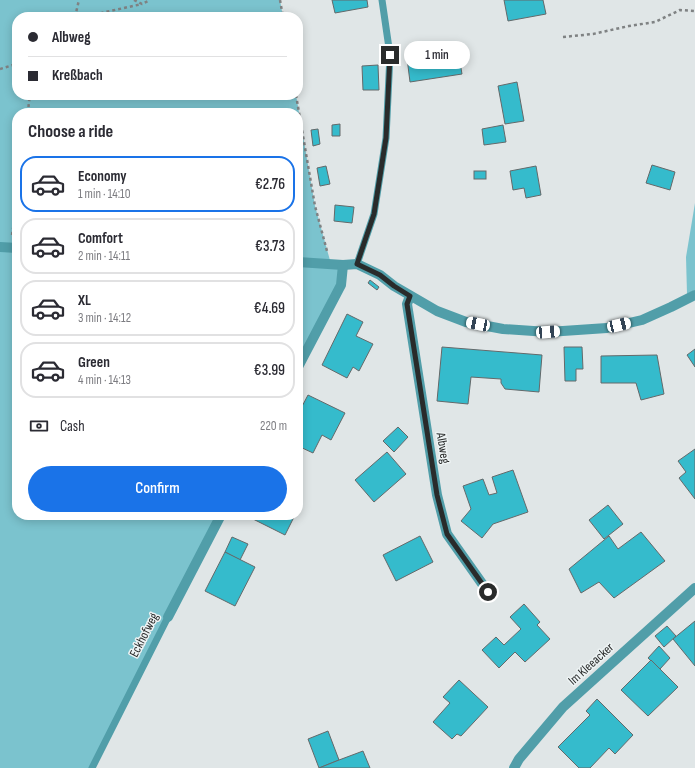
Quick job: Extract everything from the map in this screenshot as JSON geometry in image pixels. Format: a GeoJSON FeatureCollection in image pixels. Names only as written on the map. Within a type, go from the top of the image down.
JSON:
{"type":"FeatureCollection","features":[{"type":"Feature","properties":{"kind":"street"},"geometry":{"type":"LineString","coordinates":[[303,262],[344,265],[357,264],[380,275],[394,286],[437,312],[466,322],[503,329],[548,332],[607,328],[642,320],[695,295]]}},
{"type":"Feature","properties":{"kind":"street"},"geometry":{"type":"LineString","coordinates":[[303,357],[341,284],[344,265]]}},
{"type":"Feature","properties":{"kind":"street","name":"Albweg"},"geometry":{"type":"LineString","coordinates":[[410,296],[407,304],[437,495],[447,534],[488,592]]}},
{"type":"Feature","properties":{"kind":"street","name":"Eckhofweg"},"geometry":{"type":"LineString","coordinates":[[168,617],[218,520]]}},
{"type":"Feature","properties":{"kind":"street","name":"Im Kleeacker"},"geometry":{"type":"LineString","coordinates":[[514,768],[519,758],[563,707],[695,588]]}},
{"type":"Feature","properties":{"kind":"lane"},"geometry":{"type":"LineString","coordinates":[[357,264],[374,214],[386,138],[390,55],[382,0]]}},
{"type":"Feature","properties":{"kind":"lane","name":"Eckhofweg"},"geometry":{"type":"LineString","coordinates":[[92,768],[168,617]]}},
{"type":"Feature","properties":{"kind":"path"},"geometry":{"type":"LineString","coordinates":[[76,12],[79,0]]}},
{"type":"Feature","properties":{"kind":"path"},"geometry":{"type":"LineString","coordinates":[[134,0],[142,4]]}},
{"type":"Feature","properties":{"kind":"path"},"geometry":{"type":"LineString","coordinates":[[106,12],[142,4],[150,0]]}},
{"type":"Feature","properties":{"kind":"path"},"geometry":{"type":"LineString","coordinates":[[280,0],[282,12]]}},
{"type":"Feature","properties":{"kind":"path"},"geometry":{"type":"LineString","coordinates":[[563,37],[593,34],[655,22],[680,10],[695,11]]}},
{"type":"Feature","properties":{"kind":"path"},"geometry":{"type":"LineString","coordinates":[[0,69],[12,65]]}},
{"type":"Feature","properties":{"kind":"path"},"geometry":{"type":"LineString","coordinates":[[303,136],[315,206],[331,264]]}},
{"type":"Feature","properties":{"kind":"path"},"geometry":{"type":"LineString","coordinates":[[9,247],[12,231]]}},
{"type":"Feature","properties":{"kind":"shaded area"},"geometry":{"type":"Polygon","coordinates":[[[0,0],[280,0],[282,12],[12,12],[12,100],[297,100],[298,108],[12,108],[12,520],[218,520],[92,768],[0,768],[0,0]]]}},
{"type":"Feature","properties":{"kind":"shaded area"},"geometry":{"type":"Polygon","coordinates":[[[303,136],[315,206],[331,264],[343,265],[341,285],[303,357],[303,136]]]}},
{"type":"Feature","properties":{"kind":"shaded area"},"geometry":{"type":"Polygon","coordinates":[[[695,203],[695,290],[687,294],[686,257],[695,203]]]}},
{"type":"Feature","properties":{"kind":"building"},"geometry":{"type":"Polygon","coordinates":[[[332,0],[367,0],[368,7],[335,13],[332,0]]]}},
{"type":"Feature","properties":{"kind":"building"},"geometry":{"type":"Polygon","coordinates":[[[504,0],[543,0],[546,14],[508,21],[504,0]]]}},
{"type":"Feature","properties":{"kind":"building"},"geometry":{"type":"Polygon","coordinates":[[[458,50],[462,74],[410,82],[407,58],[458,50]]]}},
{"type":"Feature","properties":{"kind":"building"},"geometry":{"type":"Polygon","coordinates":[[[378,65],[379,90],[363,90],[362,66],[378,65]]]}},
{"type":"Feature","properties":{"kind":"building"},"geometry":{"type":"Polygon","coordinates":[[[517,82],[524,121],[505,124],[498,86],[517,82]]]}},
{"type":"Feature","properties":{"kind":"building"},"geometry":{"type":"Polygon","coordinates":[[[340,124],[340,136],[332,136],[332,125],[340,124]]]}},
{"type":"Feature","properties":{"kind":"building"},"geometry":{"type":"Polygon","coordinates":[[[503,125],[506,142],[484,145],[482,129],[503,125]]]}},
{"type":"Feature","properties":{"kind":"building"},"geometry":{"type":"Polygon","coordinates":[[[318,129],[320,144],[313,146],[311,130],[318,129]]]}},
{"type":"Feature","properties":{"kind":"building"},"geometry":{"type":"Polygon","coordinates":[[[652,165],[675,172],[670,190],[646,183],[652,165]]]}},
{"type":"Feature","properties":{"kind":"building"},"geometry":{"type":"Polygon","coordinates":[[[326,166],[330,184],[320,186],[317,168],[326,166]]]}},
{"type":"Feature","properties":{"kind":"building"},"geometry":{"type":"Polygon","coordinates":[[[536,166],[541,195],[526,198],[524,188],[513,190],[510,171],[536,166]]]}},
{"type":"Feature","properties":{"kind":"building"},"geometry":{"type":"Polygon","coordinates":[[[474,171],[486,171],[486,179],[474,179],[474,171]]]}},
{"type":"Feature","properties":{"kind":"building"},"geometry":{"type":"Polygon","coordinates":[[[335,205],[354,207],[352,223],[334,221],[335,205]]]}},
{"type":"Feature","properties":{"kind":"building"},"geometry":{"type":"Polygon","coordinates":[[[370,280],[379,287],[377,290],[368,283],[370,280]]]}},
{"type":"Feature","properties":{"kind":"building"},"geometry":{"type":"Polygon","coordinates":[[[347,314],[363,322],[356,336],[373,344],[359,371],[353,367],[347,378],[322,365],[347,314]]]}},
{"type":"Feature","properties":{"kind":"building"},"geometry":{"type":"Polygon","coordinates":[[[442,347],[542,355],[539,392],[505,389],[501,383],[501,379],[471,377],[468,404],[437,401],[442,347]]]}},
{"type":"Feature","properties":{"kind":"building"},"geometry":{"type":"Polygon","coordinates":[[[564,347],[582,347],[583,369],[576,369],[576,381],[565,381],[564,347]]]}},
{"type":"Feature","properties":{"kind":"building"},"geometry":{"type":"Polygon","coordinates":[[[695,349],[695,367],[687,355],[695,349]]]}},
{"type":"Feature","properties":{"kind":"building"},"geometry":{"type":"Polygon","coordinates":[[[657,355],[664,394],[641,400],[636,383],[601,383],[601,356],[657,355]]]}},
{"type":"Feature","properties":{"kind":"building"},"geometry":{"type":"Polygon","coordinates":[[[308,395],[345,413],[331,440],[322,435],[313,453],[303,448],[303,404],[308,395]]]}},
{"type":"Feature","properties":{"kind":"building"},"geometry":{"type":"Polygon","coordinates":[[[398,427],[408,437],[394,452],[383,441],[398,427]]]}},
{"type":"Feature","properties":{"kind":"building"},"geometry":{"type":"Polygon","coordinates":[[[695,449],[695,499],[679,478],[686,472],[678,461],[695,449]]]}},
{"type":"Feature","properties":{"kind":"building"},"geometry":{"type":"Polygon","coordinates":[[[387,452],[406,474],[374,502],[355,480],[387,452]]]}},
{"type":"Feature","properties":{"kind":"building"},"geometry":{"type":"Polygon","coordinates":[[[513,470],[528,512],[493,524],[482,538],[461,521],[471,509],[463,486],[483,479],[489,495],[497,493],[492,477],[513,470]]]}},
{"type":"Feature","properties":{"kind":"building"},"geometry":{"type":"Polygon","coordinates":[[[608,505],[623,524],[604,539],[589,520],[608,505]]]}},
{"type":"Feature","properties":{"kind":"building"},"geometry":{"type":"Polygon","coordinates":[[[255,520],[292,520],[285,535],[255,520]]]}},
{"type":"Feature","properties":{"kind":"building"},"geometry":{"type":"Polygon","coordinates":[[[641,532],[665,561],[614,598],[599,582],[581,593],[569,569],[609,536],[618,549],[641,532]]]}},
{"type":"Feature","properties":{"kind":"building"},"geometry":{"type":"Polygon","coordinates":[[[420,536],[433,562],[396,581],[383,555],[420,536]]]}},
{"type":"Feature","properties":{"kind":"building"},"geometry":{"type":"Polygon","coordinates":[[[232,537],[248,544],[240,560],[225,552],[232,537]]]}},
{"type":"Feature","properties":{"kind":"building"},"geometry":{"type":"Polygon","coordinates":[[[225,552],[255,567],[235,606],[205,591],[225,552]]]}},
{"type":"Feature","properties":{"kind":"building"},"geometry":{"type":"Polygon","coordinates":[[[524,604],[540,622],[537,625],[550,639],[525,662],[515,652],[499,668],[482,650],[496,637],[504,645],[521,629],[510,617],[524,604]]]}},
{"type":"Feature","properties":{"kind":"building"},"geometry":{"type":"Polygon","coordinates":[[[695,621],[695,666],[673,639],[695,621]]]}},
{"type":"Feature","properties":{"kind":"building"},"geometry":{"type":"Polygon","coordinates":[[[667,626],[676,636],[664,647],[655,636],[667,626]]]}},
{"type":"Feature","properties":{"kind":"building"},"geometry":{"type":"Polygon","coordinates":[[[659,646],[670,658],[660,669],[648,658],[659,646]]]}},
{"type":"Feature","properties":{"kind":"building"},"geometry":{"type":"Polygon","coordinates":[[[651,660],[678,687],[648,716],[621,690],[651,660]]]}},
{"type":"Feature","properties":{"kind":"building"},"geometry":{"type":"Polygon","coordinates":[[[459,680],[488,707],[461,736],[457,734],[452,739],[433,722],[450,703],[443,697],[459,680]]]}},
{"type":"Feature","properties":{"kind":"building"},"geometry":{"type":"Polygon","coordinates":[[[597,699],[633,735],[615,754],[609,748],[590,768],[579,768],[558,747],[590,715],[586,711],[597,699]]]}},
{"type":"Feature","properties":{"kind":"building"},"geometry":{"type":"Polygon","coordinates":[[[328,731],[339,760],[319,768],[308,739],[328,731]]]}},
{"type":"Feature","properties":{"kind":"building"},"geometry":{"type":"Polygon","coordinates":[[[363,751],[370,768],[319,768],[339,760],[363,751]]]}},
{"type":"Feature","properties":{"kind":"route"},"geometry":{"type":"LineString","coordinates":[[390,55],[386,138],[374,214],[357,264],[380,275],[410,296],[407,304],[437,495],[447,534],[488,592]]}}]}
